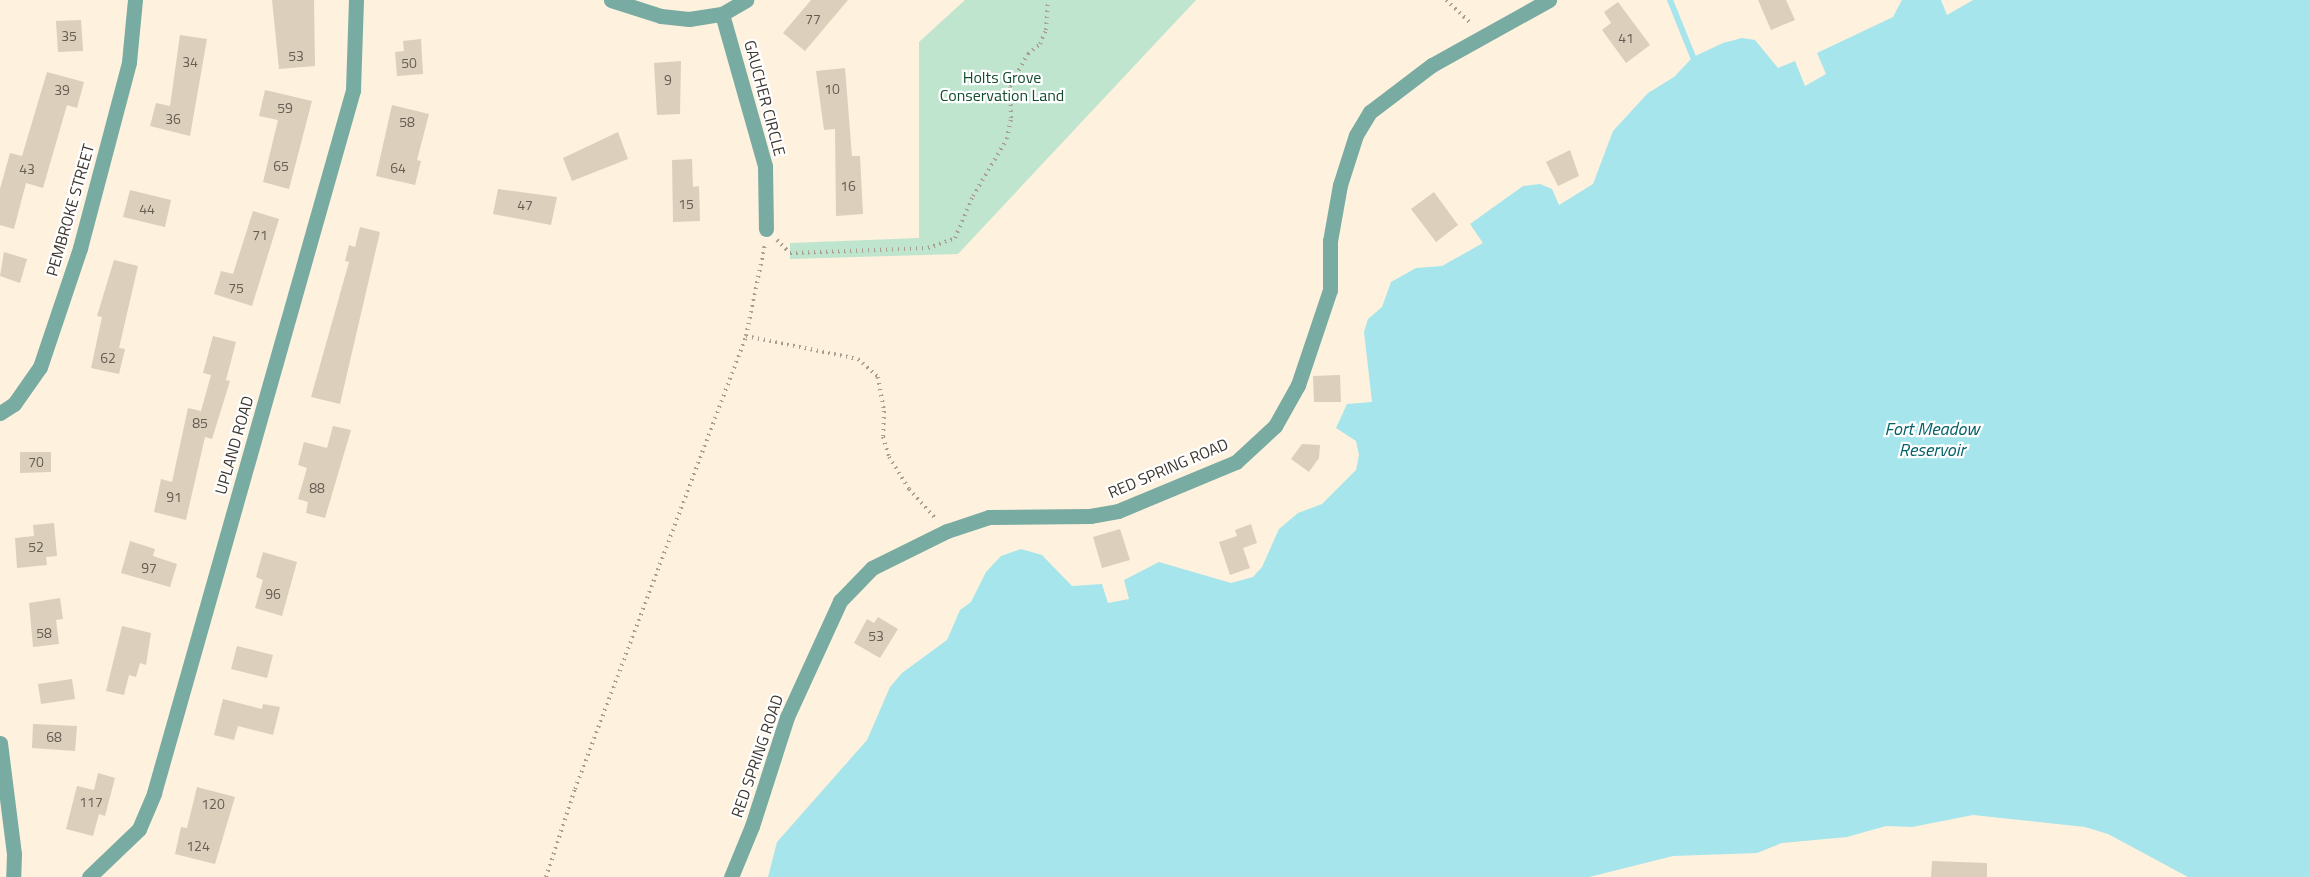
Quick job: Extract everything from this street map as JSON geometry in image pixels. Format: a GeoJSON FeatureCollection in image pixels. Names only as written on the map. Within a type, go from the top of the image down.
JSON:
{"type":"FeatureCollection","features":[{"type":"Feature","properties":{"kind":"street","name":"PEMBROKE STREET"},"geometry":{"type":"LineString","coordinates":[[0,413],[14,404],[40,367],[80,248],[129,62],[135,0]]}},
{"type":"Feature","properties":{"kind":"street","name":"UPLAND ROAD"},"geometry":{"type":"LineString","coordinates":[[89,877],[139,829],[154,793],[350,101],[356,0]]}},
{"type":"Feature","properties":{"kind":"street"},"geometry":{"type":"LineString","coordinates":[[612,0],[661,16],[689,19],[722,14],[746,0]]}},
{"type":"Feature","properties":{"kind":"street","name":"RED SPRING ROAD"},"geometry":{"type":"LineString","coordinates":[[731,877],[752,826],[787,717],[840,601],[872,568],[947,531],[989,517],[1090,516],[1118,511],[1236,462],[1275,426],[1298,385],[1329,290],[1330,241],[1340,185],[1356,135],[1370,112],[1432,65],[1549,0]]}},
{"type":"Feature","properties":{"kind":"street","name":"GAUCHER CIRCLE"},"geometry":{"type":"LineString","coordinates":[[722,14],[765,166],[766,229]]}},
{"type":"Feature","properties":{"kind":"street"},"geometry":{"type":"LineString","coordinates":[[0,743],[14,854],[13,877]]}},
{"type":"Feature","properties":{"kind":"path"},"geometry":{"type":"LineString","coordinates":[[766,229],[790,253],[928,248],[955,238],[973,196],[1007,139],[1011,118],[1010,87],[1028,54],[1040,44],[1046,30],[1048,0]]}},
{"type":"Feature","properties":{"kind":"path"},"geometry":{"type":"LineString","coordinates":[[1446,0],[1484,38]]}},
{"type":"Feature","properties":{"kind":"path"},"geometry":{"type":"LineString","coordinates":[[546,877],[575,789],[746,336],[758,294],[766,229]]}},
{"type":"Feature","properties":{"kind":"path"},"geometry":{"type":"LineString","coordinates":[[746,336],[858,359],[878,377],[884,411],[883,437],[889,457],[909,489],[947,531]]}},
{"type":"Feature","properties":{"kind":"green space","name":"Holts Grove Conservation Land"},"geometry":{"type":"Polygon","coordinates":[[[965,0],[1196,0],[958,254],[790,259],[790,243],[919,238],[919,42],[965,0]]]}},
{"type":"Feature","properties":{"kind":"water","name":"Fort Meadow Reservoir"},"geometry":{"type":"Polygon","coordinates":[[[1902,0],[1941,0],[1947,15],[1973,0],[2309,0],[2309,877],[2188,877],[2108,834],[2085,827],[1973,815],[1912,827],[1886,826],[1847,837],[1782,843],[1757,853],[1673,856],[1589,877],[768,877],[777,842],[867,740],[890,687],[902,673],[947,640],[960,610],[971,602],[986,572],[1001,556],[1021,549],[1042,555],[1072,586],[1102,584],[1108,603],[1129,599],[1124,580],[1159,562],[1231,583],[1253,577],[1262,567],[1279,529],[1298,513],[1322,504],[1356,470],[1359,455],[1356,441],[1336,428],[1347,404],[1372,402],[1364,332],[1368,319],[1382,307],[1391,282],[1416,268],[1442,266],[1483,243],[1470,224],[1523,186],[1540,184],[1552,189],[1559,205],[1593,184],[1613,131],[1648,93],[1674,77],[1693,57],[1723,43],[1742,38],[1755,40],[1778,68],[1795,61],[1805,86],[1826,74],[1817,53],[1893,17],[1902,0]]]}},
{"type":"Feature","properties":{"kind":"building"},"geometry":{"type":"Polygon","coordinates":[[[272,0],[314,0],[315,66],[279,69],[272,0]]]}},
{"type":"Feature","properties":{"kind":"building"},"geometry":{"type":"Polygon","coordinates":[[[811,0],[848,0],[805,51],[783,33],[811,0]]]}},
{"type":"Feature","properties":{"kind":"building"},"geometry":{"type":"Polygon","coordinates":[[[1758,0],[1786,0],[1795,20],[1771,30],[1758,0]]]}},
{"type":"Feature","properties":{"kind":"building"},"geometry":{"type":"Polygon","coordinates":[[[1618,2],[1650,45],[1626,63],[1602,30],[1611,23],[1604,12],[1618,2]]]}},
{"type":"Feature","properties":{"kind":"building"},"geometry":{"type":"Polygon","coordinates":[[[81,20],[83,51],[58,52],[56,21],[81,20]]]}},
{"type":"Feature","properties":{"kind":"building"},"geometry":{"type":"Polygon","coordinates":[[[180,35],[207,39],[190,136],[150,126],[156,103],[170,106],[180,35]]]}},
{"type":"Feature","properties":{"kind":"building"},"geometry":{"type":"Polygon","coordinates":[[[421,39],[423,74],[397,76],[395,52],[404,51],[403,41],[421,39]]]}},
{"type":"Feature","properties":{"kind":"building"},"geometry":{"type":"Polygon","coordinates":[[[681,61],[680,114],[657,115],[654,63],[681,61]]]}},
{"type":"Feature","properties":{"kind":"building"},"geometry":{"type":"Polygon","coordinates":[[[845,68],[852,156],[860,156],[863,214],[836,216],[835,129],[824,130],[816,71],[845,68]]]}},
{"type":"Feature","properties":{"kind":"building"},"geometry":{"type":"Polygon","coordinates":[[[47,72],[84,82],[77,108],[67,105],[43,188],[26,183],[14,229],[0,225],[0,189],[10,153],[22,156],[47,72]]]}},
{"type":"Feature","properties":{"kind":"building"},"geometry":{"type":"Polygon","coordinates":[[[265,90],[312,101],[289,189],[263,182],[278,120],[259,116],[265,90]]]}},
{"type":"Feature","properties":{"kind":"building"},"geometry":{"type":"Polygon","coordinates":[[[392,105],[429,114],[417,160],[421,161],[415,185],[376,176],[392,105]]]}},
{"type":"Feature","properties":{"kind":"building"},"geometry":{"type":"Polygon","coordinates":[[[618,132],[628,159],[572,181],[563,158],[618,132]]]}},
{"type":"Feature","properties":{"kind":"building"},"geometry":{"type":"Polygon","coordinates":[[[1570,150],[1579,176],[1558,186],[1546,162],[1570,150]]]}},
{"type":"Feature","properties":{"kind":"building"},"geometry":{"type":"Polygon","coordinates":[[[692,159],[693,187],[699,186],[700,221],[673,222],[672,160],[692,159]]]}},
{"type":"Feature","properties":{"kind":"building"},"geometry":{"type":"Polygon","coordinates":[[[498,189],[557,197],[551,225],[493,214],[498,189]]]}},
{"type":"Feature","properties":{"kind":"building"},"geometry":{"type":"Polygon","coordinates":[[[130,190],[171,200],[165,227],[123,217],[130,190]]]}},
{"type":"Feature","properties":{"kind":"building"},"geometry":{"type":"Polygon","coordinates":[[[1434,192],[1458,225],[1436,242],[1411,209],[1434,192]]]}},
{"type":"Feature","properties":{"kind":"building"},"geometry":{"type":"Polygon","coordinates":[[[253,211],[279,219],[252,306],[214,294],[221,271],[233,274],[253,211]]]}},
{"type":"Feature","properties":{"kind":"building"},"geometry":{"type":"Polygon","coordinates":[[[360,227],[380,232],[340,404],[311,397],[349,262],[345,261],[349,245],[355,247],[360,227]]]}},
{"type":"Feature","properties":{"kind":"building"},"geometry":{"type":"Polygon","coordinates":[[[4,252],[27,259],[20,283],[0,276],[4,252]]]}},
{"type":"Feature","properties":{"kind":"building"},"geometry":{"type":"Polygon","coordinates":[[[114,260],[138,266],[119,348],[125,349],[119,374],[91,368],[102,317],[97,316],[114,260]]]}},
{"type":"Feature","properties":{"kind":"building"},"geometry":{"type":"Polygon","coordinates":[[[213,336],[236,342],[226,380],[230,381],[212,439],[205,437],[186,520],[154,512],[161,479],[172,482],[188,408],[201,411],[211,375],[203,373],[213,336]]]}},
{"type":"Feature","properties":{"kind":"building"},"geometry":{"type":"Polygon","coordinates":[[[1340,375],[1341,402],[1314,402],[1313,376],[1340,375]]]}},
{"type":"Feature","properties":{"kind":"building"},"geometry":{"type":"Polygon","coordinates":[[[333,426],[351,430],[325,518],[306,513],[308,502],[298,499],[307,468],[298,465],[304,442],[327,448],[333,426]]]}},
{"type":"Feature","properties":{"kind":"building"},"geometry":{"type":"Polygon","coordinates":[[[1302,444],[1320,445],[1319,458],[1309,472],[1291,459],[1302,444]]]}},
{"type":"Feature","properties":{"kind":"building"},"geometry":{"type":"Polygon","coordinates":[[[20,452],[51,452],[51,472],[20,473],[20,452]]]}},
{"type":"Feature","properties":{"kind":"building"},"geometry":{"type":"Polygon","coordinates":[[[54,523],[57,556],[46,557],[47,565],[17,568],[15,538],[34,536],[33,525],[54,523]]]}},
{"type":"Feature","properties":{"kind":"building"},"geometry":{"type":"Polygon","coordinates":[[[1251,524],[1257,543],[1243,548],[1250,568],[1230,575],[1219,542],[1237,536],[1235,530],[1251,524]]]}},
{"type":"Feature","properties":{"kind":"building"},"geometry":{"type":"Polygon","coordinates":[[[1120,529],[1130,560],[1102,568],[1093,537],[1120,529]]]}},
{"type":"Feature","properties":{"kind":"building"},"geometry":{"type":"Polygon","coordinates":[[[130,541],[155,549],[153,556],[177,564],[170,587],[121,573],[130,541]]]}},
{"type":"Feature","properties":{"kind":"building"},"geometry":{"type":"Polygon","coordinates":[[[263,552],[297,562],[282,616],[255,608],[263,580],[256,577],[263,552]]]}},
{"type":"Feature","properties":{"kind":"building"},"geometry":{"type":"Polygon","coordinates":[[[60,598],[63,619],[56,620],[59,644],[33,647],[29,603],[60,598]]]}},
{"type":"Feature","properties":{"kind":"building"},"geometry":{"type":"Polygon","coordinates":[[[878,617],[898,629],[880,658],[854,643],[867,619],[874,623],[878,617]]]}},
{"type":"Feature","properties":{"kind":"building"},"geometry":{"type":"Polygon","coordinates":[[[122,626],[151,633],[146,665],[140,663],[136,677],[129,675],[124,695],[106,691],[122,626]]]}},
{"type":"Feature","properties":{"kind":"building"},"geometry":{"type":"Polygon","coordinates":[[[237,646],[273,655],[267,678],[231,669],[237,646]]]}},
{"type":"Feature","properties":{"kind":"building"},"geometry":{"type":"Polygon","coordinates":[[[72,679],[75,699],[41,704],[38,684],[72,679]]]}},
{"type":"Feature","properties":{"kind":"building"},"geometry":{"type":"Polygon","coordinates":[[[223,699],[262,709],[263,704],[280,707],[273,735],[238,726],[234,740],[214,735],[223,699]]]}},
{"type":"Feature","properties":{"kind":"building"},"geometry":{"type":"Polygon","coordinates":[[[33,724],[77,726],[75,751],[32,748],[33,724]]]}},
{"type":"Feature","properties":{"kind":"building"},"geometry":{"type":"Polygon","coordinates":[[[98,773],[115,778],[105,816],[99,814],[93,836],[66,829],[77,786],[94,790],[98,773]]]}},
{"type":"Feature","properties":{"kind":"building"},"geometry":{"type":"Polygon","coordinates":[[[197,787],[235,797],[215,864],[175,854],[181,827],[187,828],[197,787]]]}},
{"type":"Feature","properties":{"kind":"building"},"geometry":{"type":"Polygon","coordinates":[[[1932,861],[1987,863],[1987,877],[1931,877],[1932,861]]]}},
{"type":"Feature","properties":{"kind":"waterway"},"geometry":{"type":"LineString","coordinates":[[1670,0],[1693,57]]}}]}
